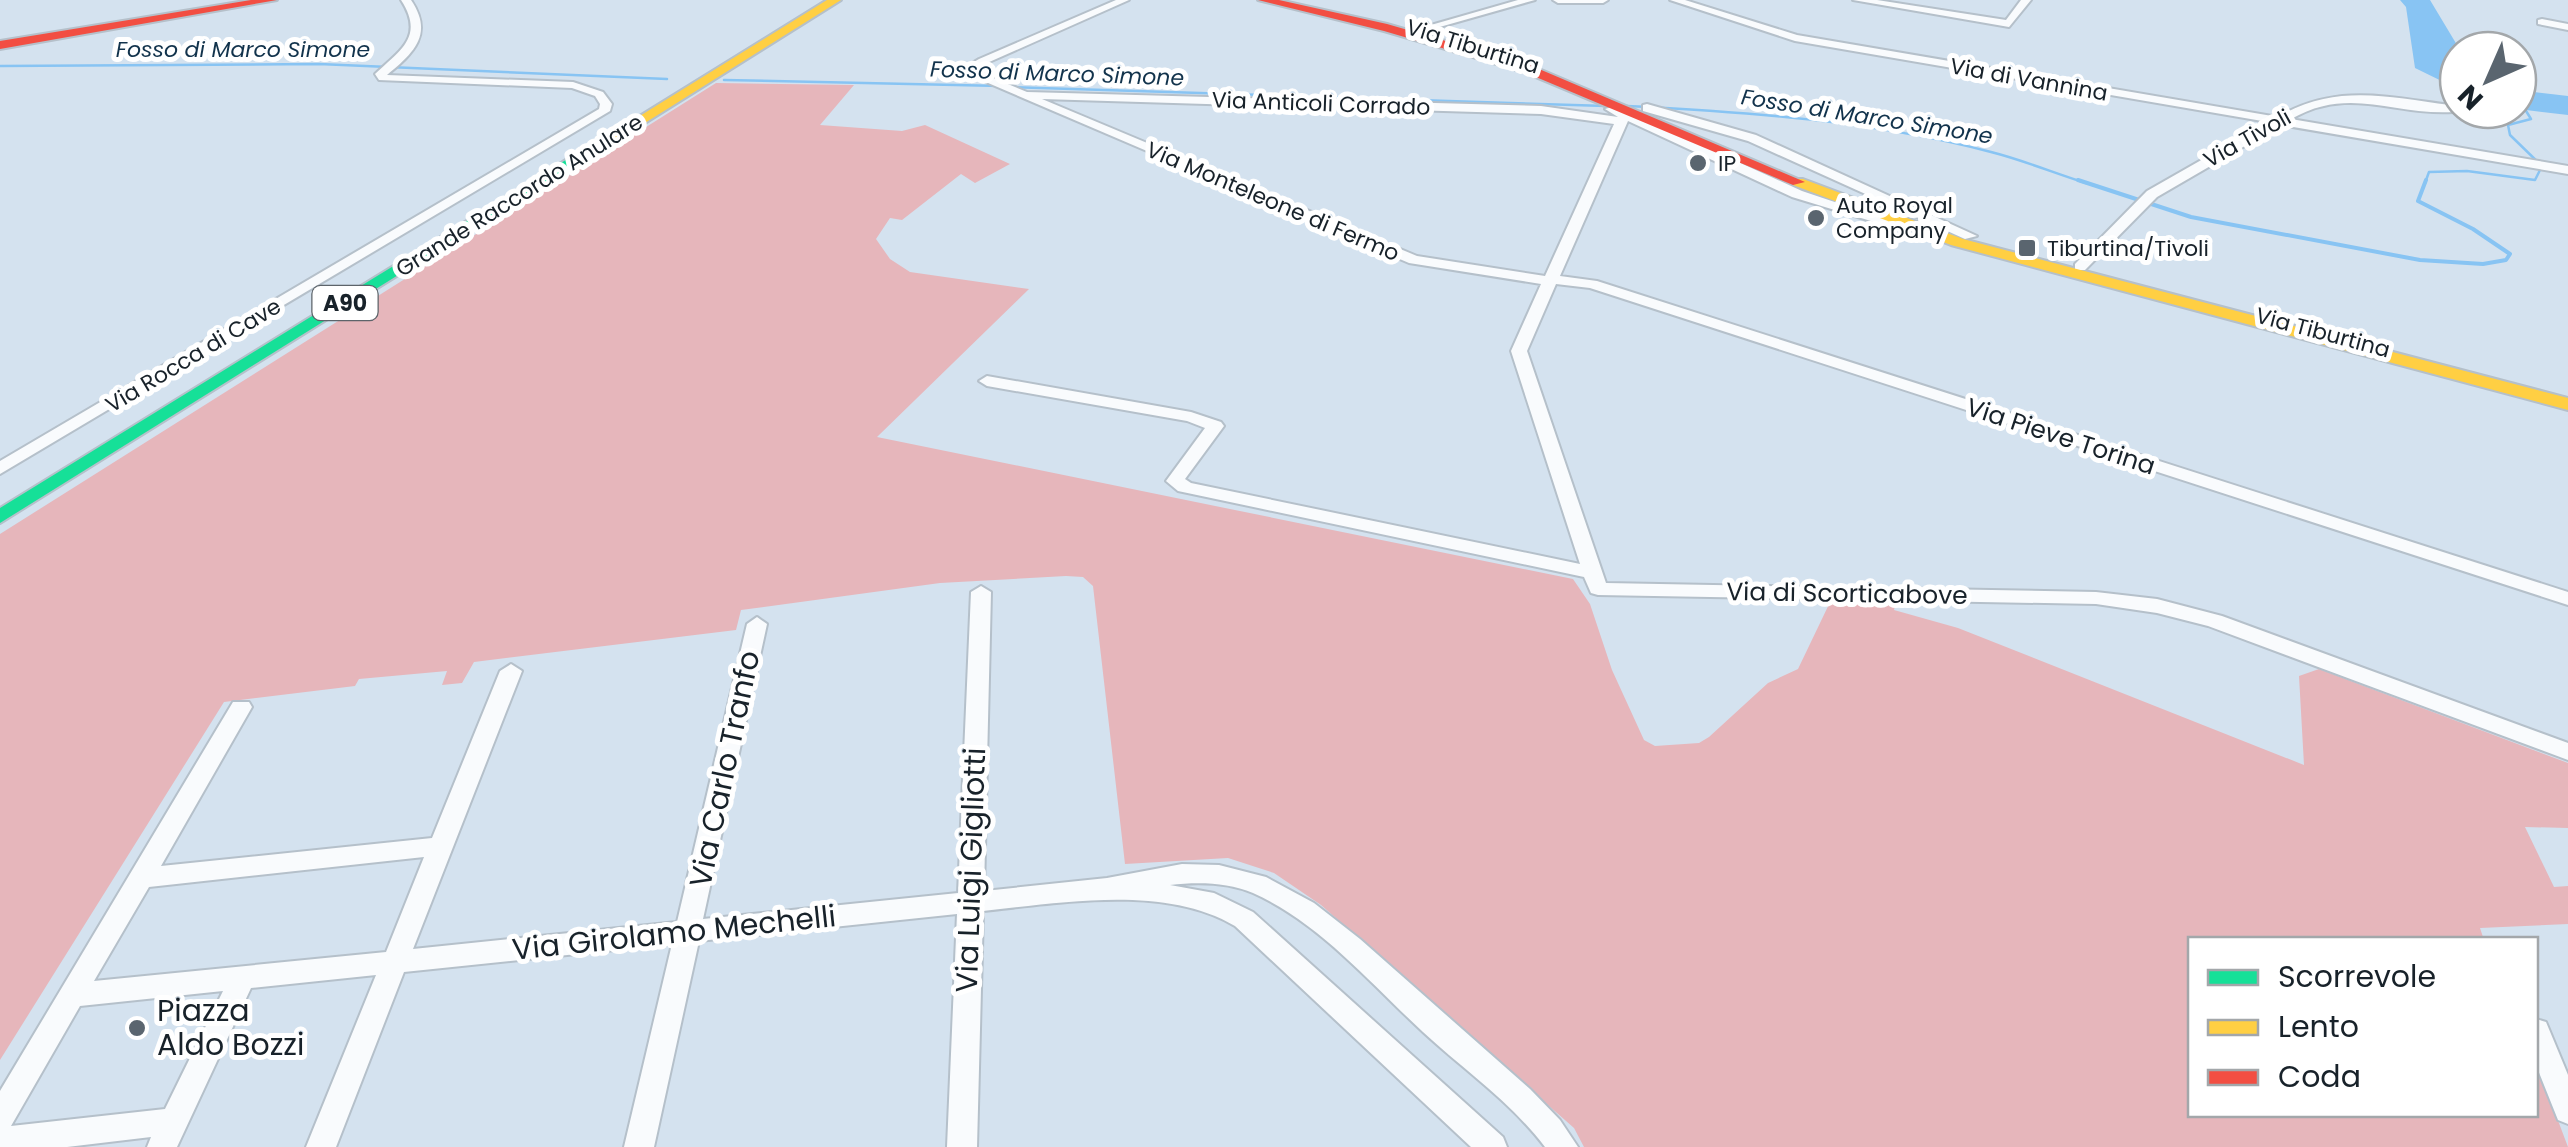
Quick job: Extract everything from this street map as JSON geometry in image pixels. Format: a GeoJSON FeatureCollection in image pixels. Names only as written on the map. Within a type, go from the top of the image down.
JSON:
{"type":"FeatureCollection","features":[{"type":"Feature","properties":{"kind":"main road"},"geometry":{"type":"LineString","coordinates":[[0,44],[270,0]]}},
{"type":"Feature","properties":{"kind":"main road","name":"Grande Raccordo Anulare"},"geometry":{"type":"LineString","coordinates":[[0,516],[809,9],[834,0]]}},
{"type":"Feature","properties":{"kind":"main road"},"geometry":{"type":"LineString","coordinates":[[809,9],[857,0]]}},
{"type":"Feature","properties":{"kind":"main road","name":"Via Tiburtina"},"geometry":{"type":"LineString","coordinates":[[1264,0],[1387,28],[1601,94]]}},
{"type":"Feature","properties":{"kind":"main road","name":"Via Tiburtina"},"geometry":{"type":"LineString","coordinates":[[1294,0],[1422,29],[1515,56],[1601,94],[1631,118],[1703,142]]}},
{"type":"Feature","properties":{"kind":"main road","name":"Grande Raccordo Anulare"},"geometry":{"type":"LineString","coordinates":[[0,492],[693,81]]}},
{"type":"Feature","properties":{"kind":"main road"},"geometry":{"type":"LineString","coordinates":[[1703,142],[1816,185],[2077,271],[2452,376],[2568,404]]}},
{"type":"Feature","properties":{"kind":"main road","name":"Via Tiburtina"},"geometry":{"type":"LineString","coordinates":[[1816,185],[1896,222],[2077,271],[2568,392]]}},
{"type":"Feature","properties":{"kind":"street","name":"Via Rocca di Cave"},"geometry":{"type":"LineString","coordinates":[[0,469],[604,111],[606,101],[581,87],[381,77],[409,49],[418,30],[418,18],[406,0]]}},
{"type":"Feature","properties":{"kind":"street","name":"Via Monteleone di Fermo"},"geometry":{"type":"LineString","coordinates":[[1124,0],[972,68],[978,78],[1005,90],[1414,260],[1551,280]]}},
{"type":"Feature","properties":{"kind":"street"},"geometry":{"type":"LineString","coordinates":[[1422,29],[1530,0]]}},
{"type":"Feature","properties":{"kind":"street"},"geometry":{"type":"LineString","coordinates":[[1558,0],[1603,0]]}},
{"type":"Feature","properties":{"kind":"street","name":"Via di Vannina"},"geometry":{"type":"LineString","coordinates":[[1675,0],[1778,34],[2568,170]]}},
{"type":"Feature","properties":{"kind":"street"},"geometry":{"type":"LineString","coordinates":[[1858,0],[2009,24],[2026,0]]}},
{"type":"Feature","properties":{"kind":"street"},"geometry":{"type":"LineString","coordinates":[[2542,22],[2568,28]]}},
{"type":"Feature","properties":{"kind":"street","name":"Via Anticoli Corrado"},"geometry":{"type":"LineString","coordinates":[[1020,95],[1541,110],[1631,118]]}},
{"type":"Feature","properties":{"kind":"street","name":"Via Tivoli"},"geometry":{"type":"LineString","coordinates":[[2077,271],[2152,194],[2300,109],[2339,98],[2371,98],[2438,107]]}},
{"type":"Feature","properties":{"kind":"street"},"geometry":{"type":"LineString","coordinates":[[1592,573],[1519,351],[1631,118]]}},
{"type":"Feature","properties":{"kind":"street","name":"Via Tiburtina"},"geometry":{"type":"LineString","coordinates":[[1631,118],[1752,138],[1816,185]]}},
{"type":"Feature","properties":{"kind":"street"},"geometry":{"type":"LineString","coordinates":[[1703,142],[1752,138]]}},
{"type":"Feature","properties":{"kind":"street","name":"Via Tiburtina"},"geometry":{"type":"LineString","coordinates":[[1703,142],[1816,185]]}},
{"type":"Feature","properties":{"kind":"street","name":"Via Pieve Torina"},"geometry":{"type":"LineString","coordinates":[[1551,280],[1592,284],[2568,600]]}},
{"type":"Feature","properties":{"kind":"street"},"geometry":{"type":"LineString","coordinates":[[2452,376],[2568,412]]}},
{"type":"Feature","properties":{"kind":"street"},"geometry":{"type":"LineString","coordinates":[[988,381],[1192,418],[1215,426],[1175,482],[1185,487],[1592,573]]}},
{"type":"Feature","properties":{"kind":"street","name":"Via di Scorticabove"},"geometry":{"type":"LineString","coordinates":[[1592,573],[1598,589],[2096,598],[2157,606],[2215,621],[2568,752]]}},
{"type":"Feature","properties":{"kind":"street","name":"Via Luigi Gigliotti"},"geometry":{"type":"LineString","coordinates":[[962,1147],[981,592]]}},
{"type":"Feature","properties":{"kind":"street","name":"Via Carlo Tranfo"},"geometry":{"type":"LineString","coordinates":[[639,1147],[757,624]]}},
{"type":"Feature","properties":{"kind":"street"},"geometry":{"type":"LineString","coordinates":[[322,1147],[512,671]]}},
{"type":"Feature","properties":{"kind":"street"},"geometry":{"type":"LineString","coordinates":[[0,1118],[241,706]]}},
{"type":"Feature","properties":{"kind":"street"},"geometry":{"type":"LineString","coordinates":[[140,878],[442,846]]}},
{"type":"Feature","properties":{"kind":"street","name":"Via Girolamo Mechelli"},"geometry":{"type":"LineString","coordinates":[[241,980],[1107,888],[1169,873],[1196,873],[1254,883],[1289,899],[1528,1108],[1563,1147]]}},
{"type":"Feature","properties":{"kind":"street","name":"Via Girolamo Mechelli"},"geometry":{"type":"LineString","coordinates":[[1107,888],[1187,894],[1231,910],[1274,944],[1492,1147]]}},
{"type":"Feature","properties":{"kind":"street"},"geometry":{"type":"LineString","coordinates":[[74,995],[241,980]]}},
{"type":"Feature","properties":{"kind":"street"},"geometry":{"type":"LineString","coordinates":[[0,1141],[168,1134],[241,980]]}},
{"type":"Feature","properties":{"kind":"street"},"geometry":{"type":"LineString","coordinates":[[2538,1036],[2568,1111]]}},
{"type":"Feature","properties":{"kind":"shaded area"},"geometry":{"type":"Polygon","coordinates":[[[716,83],[854,85],[820,125],[902,131],[925,125],[1010,164],[975,183],[961,174],[902,220],[890,218],[876,239],[890,259],[910,272],[1029,289],[877,437],[1573,579],[1590,604],[1612,670],[1644,740],[1655,746],[1699,743],[1768,683],[1798,669],[1832,598],[1896,602],[1894,610],[1958,628],[2304,765],[2299,676],[2319,669],[2568,763],[2568,828],[2525,827],[2554,887],[2568,886],[2568,924],[2480,928],[2483,937],[2188,937],[2188,1117],[2538,1117],[2538,1067],[2568,1147],[1584,1147],[1574,1128],[1321,905],[1274,873],[1228,858],[1125,864],[1093,586],[1083,577],[1066,576],[940,583],[741,610],[736,630],[474,662],[462,683],[442,685],[447,671],[359,679],[355,686],[224,702],[0,1060],[0,534],[716,83]]]}},
{"type":"Feature","properties":{"kind":"water"},"geometry":{"type":"Polygon","coordinates":[[[2400,0],[2430,0],[2448,30],[2438,30],[2438,79],[2415,68],[2406,7],[2400,0]]]}},
{"type":"Feature","properties":{"kind":"water"},"geometry":{"type":"Polygon","coordinates":[[[2538,92],[2568,96],[2568,115],[2538,111],[2538,92]]]}},
{"type":"Feature","properties":{"kind":"waterway","name":"Fosso di Marco Simone"},"geometry":{"type":"LineString","coordinates":[[0,66],[319,64],[667,79]]}},
{"type":"Feature","properties":{"kind":"waterway","name":"Fosso di Marco Simone"},"geometry":{"type":"LineString","coordinates":[[724,80],[1001,86]]}},
{"type":"Feature","properties":{"kind":"waterway","name":"Fosso di Marco Simone"},"geometry":{"type":"LineString","coordinates":[[1012,87],[1606,106]]}},
{"type":"Feature","properties":{"kind":"waterway","name":"Fosso di Marco Simone"},"geometry":{"type":"LineString","coordinates":[[1627,106],[1856,125],[2003,155],[2086,183]]}},
{"type":"Feature","properties":{"kind":"waterway","name":"Fosso di Marco Simone"},"geometry":{"type":"LineString","coordinates":[[2425,183],[2429,172],[2467,171],[2535,180],[2542,166],[2509,130]]}},
{"type":"Feature","properties":{"kind":"waterway","name":"Fosso di Marco Simone"},"geometry":{"type":"LineString","coordinates":[[2078,180],[2191,217],[2420,260],[2483,264],[2506,260],[2510,254],[2473,229],[2418,201],[2426,180]]}},
{"type":"Feature","properties":{"kind":"traffic: fast"},"geometry":{"type":"LineString","coordinates":[[0,517],[600,145]]}},
{"type":"Feature","properties":{"kind":"traffic: slow"},"geometry":{"type":"LineString","coordinates":[[600,145],[835,0]]}},
{"type":"Feature","properties":{"kind":"traffic: slow"},"geometry":{"type":"LineString","coordinates":[[1798,182],[1957,242],[2568,404]]}},
{"type":"Feature","properties":{"kind":"traffic: jam"},"geometry":{"type":"LineString","coordinates":[[0,45],[271,0]]}},
{"type":"Feature","properties":{"kind":"traffic: jam"},"geometry":{"type":"LineString","coordinates":[[1264,0],[1387,28],[1528,69],[1798,182]]}},
{"type":"Feature","properties":{"kind":"place","name":"IP"},"geometry":{"type":"Point","coordinates":[1698,163]}},
{"type":"Feature","properties":{"kind":"place","name":"Auto Royal Company"},"geometry":{"type":"Point","coordinates":[1816,218]}},
{"type":"Feature","properties":{"kind":"place","name":"Tiburtina/Tivoli"},"geometry":{"type":"Point","coordinates":[2027,248]}},
{"type":"Feature","properties":{"kind":"place","name":"Piazza Aldo Bozzi"},"geometry":{"type":"Point","coordinates":[137,1028]}}]}
